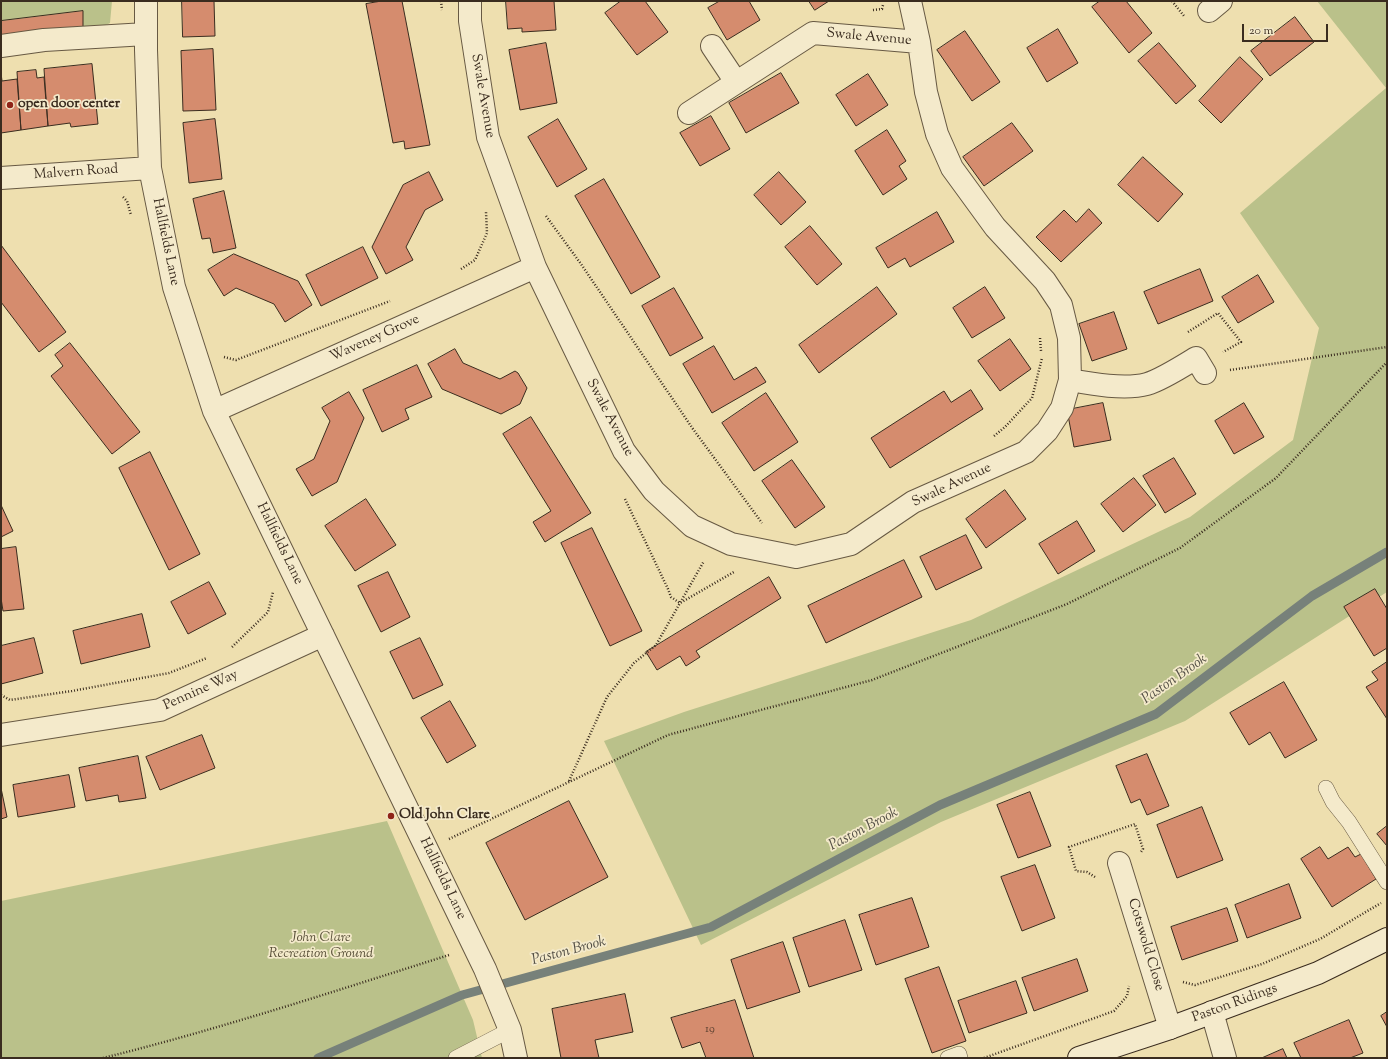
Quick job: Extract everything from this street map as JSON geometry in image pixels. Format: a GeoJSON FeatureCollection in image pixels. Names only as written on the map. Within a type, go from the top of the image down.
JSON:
{"type":"FeatureCollection","features":[{"type":"Feature","properties":{"kind":"street","name":"Hallfields Lane"},"geometry":{"type":"LineString","coordinates":[[146,1],[150,168],[174,287],[214,411],[486,969],[510,1030],[516,1058]]}},
{"type":"Feature","properties":{"kind":"street","name":"Swale Avenue"},"geometry":{"type":"LineString","coordinates":[[470,1],[470,21],[488,137],[535,268],[624,451],[654,491],[692,526],[730,544],[796,557],[851,544],[913,502],[1026,452],[1047,432],[1062,408],[1070,380],[1069,338],[1061,305],[1045,281],[995,227],[952,168],[937,134],[926,92],[919,42],[910,1]]}},
{"type":"Feature","properties":{"kind":"street","name":"Swale Avenue"},"geometry":{"type":"LineString","coordinates":[[689,113],[813,33],[919,42]]}},
{"type":"Feature","properties":{"kind":"street"},"geometry":{"type":"LineString","coordinates":[[1,46],[44,40],[146,34]]}},
{"type":"Feature","properties":{"kind":"street"},"geometry":{"type":"LineString","coordinates":[[712,46],[736,82]]}},
{"type":"Feature","properties":{"kind":"street","name":"Malvern Road"},"geometry":{"type":"LineString","coordinates":[[1,178],[150,168]]}},
{"type":"Feature","properties":{"kind":"street","name":"Waveney Grove"},"geometry":{"type":"LineString","coordinates":[[214,411],[535,268]]}},
{"type":"Feature","properties":{"kind":"street"},"geometry":{"type":"LineString","coordinates":[[1070,380],[1099,385],[1124,386],[1147,384],[1196,358],[1203,369]]}},
{"type":"Feature","properties":{"kind":"street","name":"Pennine Way"},"geometry":{"type":"LineString","coordinates":[[1,735],[160,710],[323,635]]}},
{"type":"Feature","properties":{"kind":"street","name":"Cotswold Close"},"geometry":{"type":"LineString","coordinates":[[1119,862],[1170,1028]]}},
{"type":"Feature","properties":{"kind":"street","name":"Paston Ridings"},"geometry":{"type":"LineString","coordinates":[[1079,1058],[1170,1028],[1318,973],[1387,939]]}},
{"type":"Feature","properties":{"kind":"street"},"geometry":{"type":"LineString","coordinates":[[1212,1012],[1225,1058]]}},
{"type":"Feature","properties":{"kind":"lane"},"geometry":{"type":"LineString","coordinates":[[1326,788],[1333,802],[1349,822],[1387,882]]}},
{"type":"Feature","properties":{"kind":"lane"},"geometry":{"type":"LineString","coordinates":[[456,1058],[510,1030]]}},
{"type":"Feature","properties":{"kind":"lane"},"geometry":{"type":"LineString","coordinates":[[948,1058],[959,1054],[960,1058]]}},
{"type":"Feature","properties":{"kind":"path"},"geometry":{"type":"LineString","coordinates":[[873,10],[882,9],[885,1]]}},
{"type":"Feature","properties":{"kind":"path"},"geometry":{"type":"LineString","coordinates":[[122,196],[127,201],[132,220]]}},
{"type":"Feature","properties":{"kind":"path"},"geometry":{"type":"LineString","coordinates":[[459,271],[475,260],[487,233],[486,212]]}},
{"type":"Feature","properties":{"kind":"path"},"geometry":{"type":"LineString","coordinates":[[546,216],[581,264],[693,429],[764,525]]}},
{"type":"Feature","properties":{"kind":"path"},"geometry":{"type":"LineString","coordinates":[[220,356],[236,360],[390,301]]}},
{"type":"Feature","properties":{"kind":"path"},"geometry":{"type":"LineString","coordinates":[[1185,334],[1218,313],[1242,342],[1203,369]]}},
{"type":"Feature","properties":{"kind":"path"},"geometry":{"type":"LineString","coordinates":[[993,437],[1005,427],[1032,398],[1042,360],[1040,337]]}},
{"type":"Feature","properties":{"kind":"path"},"geometry":{"type":"LineString","coordinates":[[1203,369],[1387,347]]}},
{"type":"Feature","properties":{"kind":"path"},"geometry":{"type":"LineString","coordinates":[[443,842],[668,735],[872,680],[1067,604],[1180,548],[1276,478],[1387,362]]}},
{"type":"Feature","properties":{"kind":"path"},"geometry":{"type":"LineString","coordinates":[[624,497],[671,598],[680,603]]}},
{"type":"Feature","properties":{"kind":"path"},"geometry":{"type":"LineString","coordinates":[[569,782],[607,697],[634,663],[656,645],[717,537]]}},
{"type":"Feature","properties":{"kind":"path"},"geometry":{"type":"LineString","coordinates":[[680,603],[740,569]]}},
{"type":"Feature","properties":{"kind":"path"},"geometry":{"type":"LineString","coordinates":[[232,647],[268,612],[274,589]]}},
{"type":"Feature","properties":{"kind":"path"},"geometry":{"type":"LineString","coordinates":[[1,695],[10,700],[162,675],[211,656]]}},
{"type":"Feature","properties":{"kind":"path"},"geometry":{"type":"LineString","coordinates":[[103,1058],[140,1049],[340,990],[452,954]]}},
{"type":"Feature","properties":{"kind":"green space"},"geometry":{"type":"Polygon","coordinates":[[[1,1],[112,1],[110,23],[100,28],[83,29],[83,11],[1,21],[1,1]]]}},
{"type":"Feature","properties":{"kind":"green space"},"geometry":{"type":"Polygon","coordinates":[[[1317,1],[1387,1],[1387,592],[1185,721],[941,822],[701,945],[604,741],[684,712],[971,620],[1190,517],[1293,440],[1319,328],[1240,213],[1386,88],[1317,1]]]}},
{"type":"Feature","properties":{"kind":"green space","name":"John Clare Recreation Ground"},"geometry":{"type":"Polygon","coordinates":[[[387,821],[473,1020],[482,1058],[1,1058],[1,901],[387,821]]]}},
{"type":"Feature","properties":{"kind":"building"},"geometry":{"type":"Polygon","coordinates":[[[182,1],[214,1],[215,36],[183,37],[182,1]]]}},
{"type":"Feature","properties":{"kind":"building"},"geometry":{"type":"Polygon","coordinates":[[[382,1],[402,1],[430,145],[405,149],[404,141],[393,143],[366,4],[382,1]]]}},
{"type":"Feature","properties":{"kind":"building"},"geometry":{"type":"Polygon","coordinates":[[[506,1],[554,1],[556,30],[522,32],[522,28],[508,29],[506,1]]]}},
{"type":"Feature","properties":{"kind":"building"},"geometry":{"type":"Polygon","coordinates":[[[621,1],[645,1],[668,32],[637,55],[605,13],[621,1]]]}},
{"type":"Feature","properties":{"kind":"building"},"geometry":{"type":"Polygon","coordinates":[[[720,1],[749,1],[760,20],[727,40],[708,8],[720,1]]]}},
{"type":"Feature","properties":{"kind":"building"},"geometry":{"type":"Polygon","coordinates":[[[809,1],[829,1],[815,10],[809,1]]]}},
{"type":"Feature","properties":{"kind":"building"},"geometry":{"type":"Polygon","coordinates":[[[1100,1],[1126,1],[1152,33],[1129,53],[1092,7],[1100,1]]]}},
{"type":"Feature","properties":{"kind":"building"},"geometry":{"type":"Polygon","coordinates":[[[83,11],[83,29],[1,39],[1,21],[83,11]]]}},
{"type":"Feature","properties":{"kind":"building"},"geometry":{"type":"Polygon","coordinates":[[[1295,17],[1314,42],[1270,76],[1251,51],[1295,17]]]}},
{"type":"Feature","properties":{"kind":"building"},"geometry":{"type":"Polygon","coordinates":[[[1058,29],[1078,63],[1047,82],[1027,48],[1058,29]]]}},
{"type":"Feature","properties":{"kind":"building"},"geometry":{"type":"Polygon","coordinates":[[[965,31],[1000,82],[972,101],[937,50],[965,31]]]}},
{"type":"Feature","properties":{"kind":"building"},"geometry":{"type":"Polygon","coordinates":[[[546,43],[557,103],[520,110],[509,50],[546,43]]]}},
{"type":"Feature","properties":{"kind":"building"},"geometry":{"type":"Polygon","coordinates":[[[1159,43],[1196,86],[1176,104],[1138,61],[1159,43]]]}},
{"type":"Feature","properties":{"kind":"building"},"geometry":{"type":"Polygon","coordinates":[[[213,49],[216,110],[183,111],[181,51],[213,49]]]}},
{"type":"Feature","properties":{"kind":"building"},"geometry":{"type":"Polygon","coordinates":[[[1240,57],[1263,79],[1221,123],[1199,101],[1240,57]]]}},
{"type":"Feature","properties":{"kind":"building"},"geometry":{"type":"Polygon","coordinates":[[[92,64],[98,124],[71,127],[70,123],[48,126],[44,69],[92,64]]]}},
{"type":"Feature","properties":{"kind":"building"},"geometry":{"type":"Polygon","coordinates":[[[36,70],[37,78],[44,77],[48,126],[21,130],[17,72],[36,70]]]}},
{"type":"Feature","properties":{"kind":"building","name":"open door center"},"geometry":{"type":"Polygon","coordinates":[[[1,73],[2,81],[17,79],[21,130],[1,133],[1,73]]]}},
{"type":"Feature","properties":{"kind":"building"},"geometry":{"type":"Polygon","coordinates":[[[781,73],[799,103],[746,133],[729,103],[781,73]]]}},
{"type":"Feature","properties":{"kind":"building"},"geometry":{"type":"Polygon","coordinates":[[[868,74],[888,105],[856,126],[836,95],[868,74]]]}},
{"type":"Feature","properties":{"kind":"building"},"geometry":{"type":"Polygon","coordinates":[[[711,116],[730,149],[700,166],[680,133],[711,116]]]}},
{"type":"Feature","properties":{"kind":"building"},"geometry":{"type":"Polygon","coordinates":[[[215,119],[222,179],[189,183],[183,123],[215,119]]]}},
{"type":"Feature","properties":{"kind":"building"},"geometry":{"type":"Polygon","coordinates":[[[558,119],[587,169],[557,187],[528,137],[558,119]]]}},
{"type":"Feature","properties":{"kind":"building"},"geometry":{"type":"Polygon","coordinates":[[[1012,123],[1033,151],[984,186],[963,157],[1012,123]]]}},
{"type":"Feature","properties":{"kind":"building"},"geometry":{"type":"Polygon","coordinates":[[[887,130],[906,161],[899,166],[907,179],[883,195],[855,151],[887,130]]]}},
{"type":"Feature","properties":{"kind":"building"},"geometry":{"type":"Polygon","coordinates":[[[1143,157],[1183,194],[1158,222],[1118,185],[1143,157]]]}},
{"type":"Feature","properties":{"kind":"building"},"geometry":{"type":"Polygon","coordinates":[[[429,172],[443,200],[425,210],[406,247],[413,260],[386,274],[372,247],[403,185],[429,172]]]}},
{"type":"Feature","properties":{"kind":"building"},"geometry":{"type":"Polygon","coordinates":[[[779,172],[806,202],[781,225],[754,195],[779,172]]]}},
{"type":"Feature","properties":{"kind":"building"},"geometry":{"type":"Polygon","coordinates":[[[604,179],[660,277],[631,294],[575,196],[604,179]]]}},
{"type":"Feature","properties":{"kind":"building"},"geometry":{"type":"Polygon","coordinates":[[[224,191],[236,248],[213,253],[210,238],[202,239],[193,199],[224,191]]]}},
{"type":"Feature","properties":{"kind":"building"},"geometry":{"type":"Polygon","coordinates":[[[1089,209],[1102,223],[1061,262],[1036,237],[1064,210],[1076,222],[1089,209]]]}},
{"type":"Feature","properties":{"kind":"building"},"geometry":{"type":"Polygon","coordinates":[[[937,212],[954,242],[910,267],[905,258],[888,268],[876,248],[937,212]]]}},
{"type":"Feature","properties":{"kind":"building"},"geometry":{"type":"Polygon","coordinates":[[[810,226],[842,264],[817,285],[785,247],[810,226]]]}},
{"type":"Feature","properties":{"kind":"building"},"geometry":{"type":"Polygon","coordinates":[[[1,245],[66,332],[39,352],[1,302],[1,245]]]}},
{"type":"Feature","properties":{"kind":"building"},"geometry":{"type":"Polygon","coordinates":[[[363,247],[378,278],[321,306],[306,275],[363,247]]]}},
{"type":"Feature","properties":{"kind":"building"},"geometry":{"type":"Polygon","coordinates":[[[234,254],[298,281],[312,305],[285,322],[274,304],[236,288],[224,296],[208,270],[234,254]]]}},
{"type":"Feature","properties":{"kind":"building"},"geometry":{"type":"Polygon","coordinates":[[[1200,269],[1213,301],[1158,324],[1144,292],[1200,269]]]}},
{"type":"Feature","properties":{"kind":"building"},"geometry":{"type":"Polygon","coordinates":[[[1258,275],[1274,302],[1238,323],[1222,297],[1258,275]]]}},
{"type":"Feature","properties":{"kind":"building"},"geometry":{"type":"Polygon","coordinates":[[[877,287],[897,314],[819,373],[799,345],[877,287]]]}},
{"type":"Feature","properties":{"kind":"building"},"geometry":{"type":"Polygon","coordinates":[[[985,287],[1005,318],[972,338],[953,308],[985,287]]]}},
{"type":"Feature","properties":{"kind":"building"},"geometry":{"type":"Polygon","coordinates":[[[674,288],[703,338],[670,356],[642,306],[674,288]]]}},
{"type":"Feature","properties":{"kind":"building"},"geometry":{"type":"Polygon","coordinates":[[[1114,312],[1127,349],[1092,361],[1079,324],[1114,312]]]}},
{"type":"Feature","properties":{"kind":"building"},"geometry":{"type":"Polygon","coordinates":[[[1010,339],[1031,369],[1000,391],[978,361],[1010,339]]]}},
{"type":"Feature","properties":{"kind":"building"},"geometry":{"type":"Polygon","coordinates":[[[70,343],[140,432],[112,454],[51,376],[63,366],[55,355],[70,343]]]}},
{"type":"Feature","properties":{"kind":"building"},"geometry":{"type":"Polygon","coordinates":[[[714,346],[734,380],[756,367],[766,382],[712,413],[683,364],[714,346]]]}},
{"type":"Feature","properties":{"kind":"building"},"geometry":{"type":"Polygon","coordinates":[[[455,349],[463,363],[500,379],[515,371],[518,373],[527,388],[520,404],[501,414],[442,389],[428,364],[455,349]]]}},
{"type":"Feature","properties":{"kind":"building"},"geometry":{"type":"Polygon","coordinates":[[[417,365],[432,397],[405,409],[409,419],[382,432],[363,390],[417,365]]]}},
{"type":"Feature","properties":{"kind":"building"},"geometry":{"type":"Polygon","coordinates":[[[971,390],[983,409],[890,468],[871,438],[944,391],[951,402],[971,390]]]}},
{"type":"Feature","properties":{"kind":"building"},"geometry":{"type":"Polygon","coordinates":[[[349,392],[364,418],[337,482],[312,496],[296,469],[314,459],[330,421],[322,408],[349,392]]]}},
{"type":"Feature","properties":{"kind":"building"},"geometry":{"type":"Polygon","coordinates":[[[766,393],[798,442],[754,471],[722,423],[766,393]]]}},
{"type":"Feature","properties":{"kind":"building"},"geometry":{"type":"Polygon","coordinates":[[[1103,403],[1111,440],[1074,447],[1067,410],[1103,403]]]}},
{"type":"Feature","properties":{"kind":"building"},"geometry":{"type":"Polygon","coordinates":[[[1244,403],[1264,437],[1234,454],[1215,421],[1244,403]]]}},
{"type":"Feature","properties":{"kind":"building"},"geometry":{"type":"Polygon","coordinates":[[[531,417],[591,513],[545,542],[533,522],[551,511],[503,434],[531,417]]]}},
{"type":"Feature","properties":{"kind":"building"},"geometry":{"type":"Polygon","coordinates":[[[150,452],[200,554],[169,570],[119,468],[150,452]]]}},
{"type":"Feature","properties":{"kind":"building"},"geometry":{"type":"Polygon","coordinates":[[[1174,458],[1196,494],[1165,513],[1143,476],[1174,458]]]}},
{"type":"Feature","properties":{"kind":"building"},"geometry":{"type":"Polygon","coordinates":[[[792,460],[825,507],[795,528],[762,481],[792,460]]]}},
{"type":"Feature","properties":{"kind":"building"},"geometry":{"type":"Polygon","coordinates":[[[1134,478],[1156,505],[1123,532],[1101,504],[1134,478]]]}},
{"type":"Feature","properties":{"kind":"building"},"geometry":{"type":"Polygon","coordinates":[[[1005,490],[1026,519],[986,548],[966,519],[1005,490]]]}},
{"type":"Feature","properties":{"kind":"building"},"geometry":{"type":"Polygon","coordinates":[[[366,499],[396,545],[355,571],[325,526],[366,499]]]}},
{"type":"Feature","properties":{"kind":"building"},"geometry":{"type":"Polygon","coordinates":[[[1,505],[13,531],[1,537],[1,505]]]}},
{"type":"Feature","properties":{"kind":"building"},"geometry":{"type":"Polygon","coordinates":[[[1077,521],[1095,551],[1058,574],[1039,544],[1077,521]]]}},
{"type":"Feature","properties":{"kind":"building"},"geometry":{"type":"Polygon","coordinates":[[[592,528],[642,631],[610,646],[561,543],[592,528]]]}},
{"type":"Feature","properties":{"kind":"building"},"geometry":{"type":"Polygon","coordinates":[[[966,535],[982,568],[936,590],[920,557],[966,535]]]}},
{"type":"Feature","properties":{"kind":"building"},"geometry":{"type":"Polygon","coordinates":[[[16,547],[24,609],[3,611],[1,598],[1,549],[16,547]]]}},
{"type":"Feature","properties":{"kind":"building"},"geometry":{"type":"Polygon","coordinates":[[[904,560],[922,597],[826,643],[808,606],[904,560]]]}},
{"type":"Feature","properties":{"kind":"building"},"geometry":{"type":"Polygon","coordinates":[[[388,572],[410,617],[381,632],[358,586],[388,572]]]}},
{"type":"Feature","properties":{"kind":"building"},"geometry":{"type":"Polygon","coordinates":[[[769,577],[781,598],[696,651],[700,657],[686,666],[680,656],[657,670],[646,652],[769,577]]]}},
{"type":"Feature","properties":{"kind":"building"},"geometry":{"type":"Polygon","coordinates":[[[209,582],[226,614],[188,634],[171,602],[209,582]]]}},
{"type":"Feature","properties":{"kind":"building"},"geometry":{"type":"Polygon","coordinates":[[[1375,589],[1387,609],[1387,648],[1374,656],[1344,607],[1375,589]]]}},
{"type":"Feature","properties":{"kind":"building"},"geometry":{"type":"Polygon","coordinates":[[[142,614],[150,647],[81,664],[73,631],[142,614]]]}},
{"type":"Feature","properties":{"kind":"building"},"geometry":{"type":"Polygon","coordinates":[[[34,638],[43,673],[1,684],[1,646],[34,638]]]}},
{"type":"Feature","properties":{"kind":"building"},"geometry":{"type":"Polygon","coordinates":[[[420,638],[443,685],[413,699],[390,652],[420,638]]]}},
{"type":"Feature","properties":{"kind":"building"},"geometry":{"type":"Polygon","coordinates":[[[1387,662],[1387,719],[1366,687],[1378,680],[1372,672],[1387,662]]]}},
{"type":"Feature","properties":{"kind":"building"},"geometry":{"type":"Polygon","coordinates":[[[1284,682],[1317,740],[1285,758],[1270,732],[1249,745],[1230,713],[1284,682]]]}},
{"type":"Feature","properties":{"kind":"building"},"geometry":{"type":"Polygon","coordinates":[[[450,701],[476,746],[447,763],[421,718],[450,701]]]}},
{"type":"Feature","properties":{"kind":"building"},"geometry":{"type":"Polygon","coordinates":[[[202,735],[215,768],[160,790],[146,757],[202,735]]]}},
{"type":"Feature","properties":{"kind":"building"},"geometry":{"type":"Polygon","coordinates":[[[1147,754],[1169,806],[1147,815],[1140,799],[1131,803],[1116,766],[1147,754]]]}},
{"type":"Feature","properties":{"kind":"building"},"geometry":{"type":"Polygon","coordinates":[[[138,756],[146,798],[119,802],[118,795],[86,801],[79,768],[138,756]]]}},
{"type":"Feature","properties":{"kind":"building"},"geometry":{"type":"Polygon","coordinates":[[[69,775],[75,807],[18,817],[13,785],[69,775]]]}},
{"type":"Feature","properties":{"kind":"building"},"geometry":{"type":"Polygon","coordinates":[[[1,788],[7,817],[1,819],[1,788]]]}},
{"type":"Feature","properties":{"kind":"building"},"geometry":{"type":"Polygon","coordinates":[[[1030,792],[1051,846],[1018,858],[997,805],[1030,792]]]}},
{"type":"Feature","properties":{"kind":"building"},"geometry":{"type":"Polygon","coordinates":[[[569,801],[608,877],[525,920],[486,843],[569,801]]]}},
{"type":"Feature","properties":{"kind":"building"},"geometry":{"type":"Polygon","coordinates":[[[1202,807],[1223,860],[1177,878],[1157,825],[1202,807]]]}},
{"type":"Feature","properties":{"kind":"building"},"geometry":{"type":"Polygon","coordinates":[[[1387,826],[1387,846],[1377,834],[1387,826]]]}},
{"type":"Feature","properties":{"kind":"building"},"geometry":{"type":"Polygon","coordinates":[[[1320,847],[1328,859],[1348,847],[1355,857],[1361,854],[1376,879],[1332,907],[1301,859],[1320,847]]]}},
{"type":"Feature","properties":{"kind":"building"},"geometry":{"type":"Polygon","coordinates":[[[1035,865],[1055,918],[1022,931],[1001,877],[1035,865]]]}},
{"type":"Feature","properties":{"kind":"building"},"geometry":{"type":"Polygon","coordinates":[[[1289,884],[1301,918],[1247,938],[1235,905],[1289,884]]]}},
{"type":"Feature","properties":{"kind":"building"},"geometry":{"type":"Polygon","coordinates":[[[912,898],[929,947],[876,965],[859,915],[912,898]]]}},
{"type":"Feature","properties":{"kind":"building"},"geometry":{"type":"Polygon","coordinates":[[[1227,908],[1238,941],[1182,960],[1171,927],[1227,908]]]}},
{"type":"Feature","properties":{"kind":"building"},"geometry":{"type":"Polygon","coordinates":[[[845,920],[862,970],[809,987],[793,938],[845,920]]]}},
{"type":"Feature","properties":{"kind":"building"},"geometry":{"type":"Polygon","coordinates":[[[783,942],[800,992],[747,1009],[731,960],[783,942]]]}},
{"type":"Feature","properties":{"kind":"building"},"geometry":{"type":"Polygon","coordinates":[[[1077,959],[1088,991],[1034,1011],[1022,978],[1077,959]]]}},
{"type":"Feature","properties":{"kind":"building"},"geometry":{"type":"Polygon","coordinates":[[[939,967],[966,1041],[932,1053],[905,979],[939,967]]]}},
{"type":"Feature","properties":{"kind":"building"},"geometry":{"type":"Polygon","coordinates":[[[1016,981],[1027,1013],[969,1033],[958,1001],[1016,981]]]}},
{"type":"Feature","properties":{"kind":"building"},"geometry":{"type":"Polygon","coordinates":[[[625,994],[633,1032],[595,1040],[599,1058],[561,1058],[552,1009],[625,994]]]}},
{"type":"Feature","properties":{"kind":"building"},"geometry":{"type":"Polygon","coordinates":[[[735,1000],[754,1058],[706,1058],[700,1042],[682,1048],[671,1018],[735,1000]]]}},
{"type":"Feature","properties":{"kind":"building"},"geometry":{"type":"Polygon","coordinates":[[[1387,1012],[1387,1027],[1381,1016],[1387,1012]]]}},
{"type":"Feature","properties":{"kind":"building"},"geometry":{"type":"Polygon","coordinates":[[[1349,1020],[1363,1053],[1350,1058],[1301,1058],[1294,1043],[1349,1020]]]}},
{"type":"Feature","properties":{"kind":"building"},"geometry":{"type":"Polygon","coordinates":[[[1283,1049],[1287,1058],[1262,1058],[1283,1049]]]}},
{"type":"Feature","properties":{"kind":"waterway","name":"Paston Brook"},"geometry":{"type":"LineString","coordinates":[[318,1058],[462,995],[711,927],[940,805],[1156,714],[1312,596],[1387,552]]}},
{"type":"Feature","properties":{"kind":"place","name":"open door center"},"geometry":{"type":"Point","coordinates":[10,105]}},
{"type":"Feature","properties":{"kind":"place","name":"Old John Clare"},"geometry":{"type":"Point","coordinates":[391,816]}}]}
